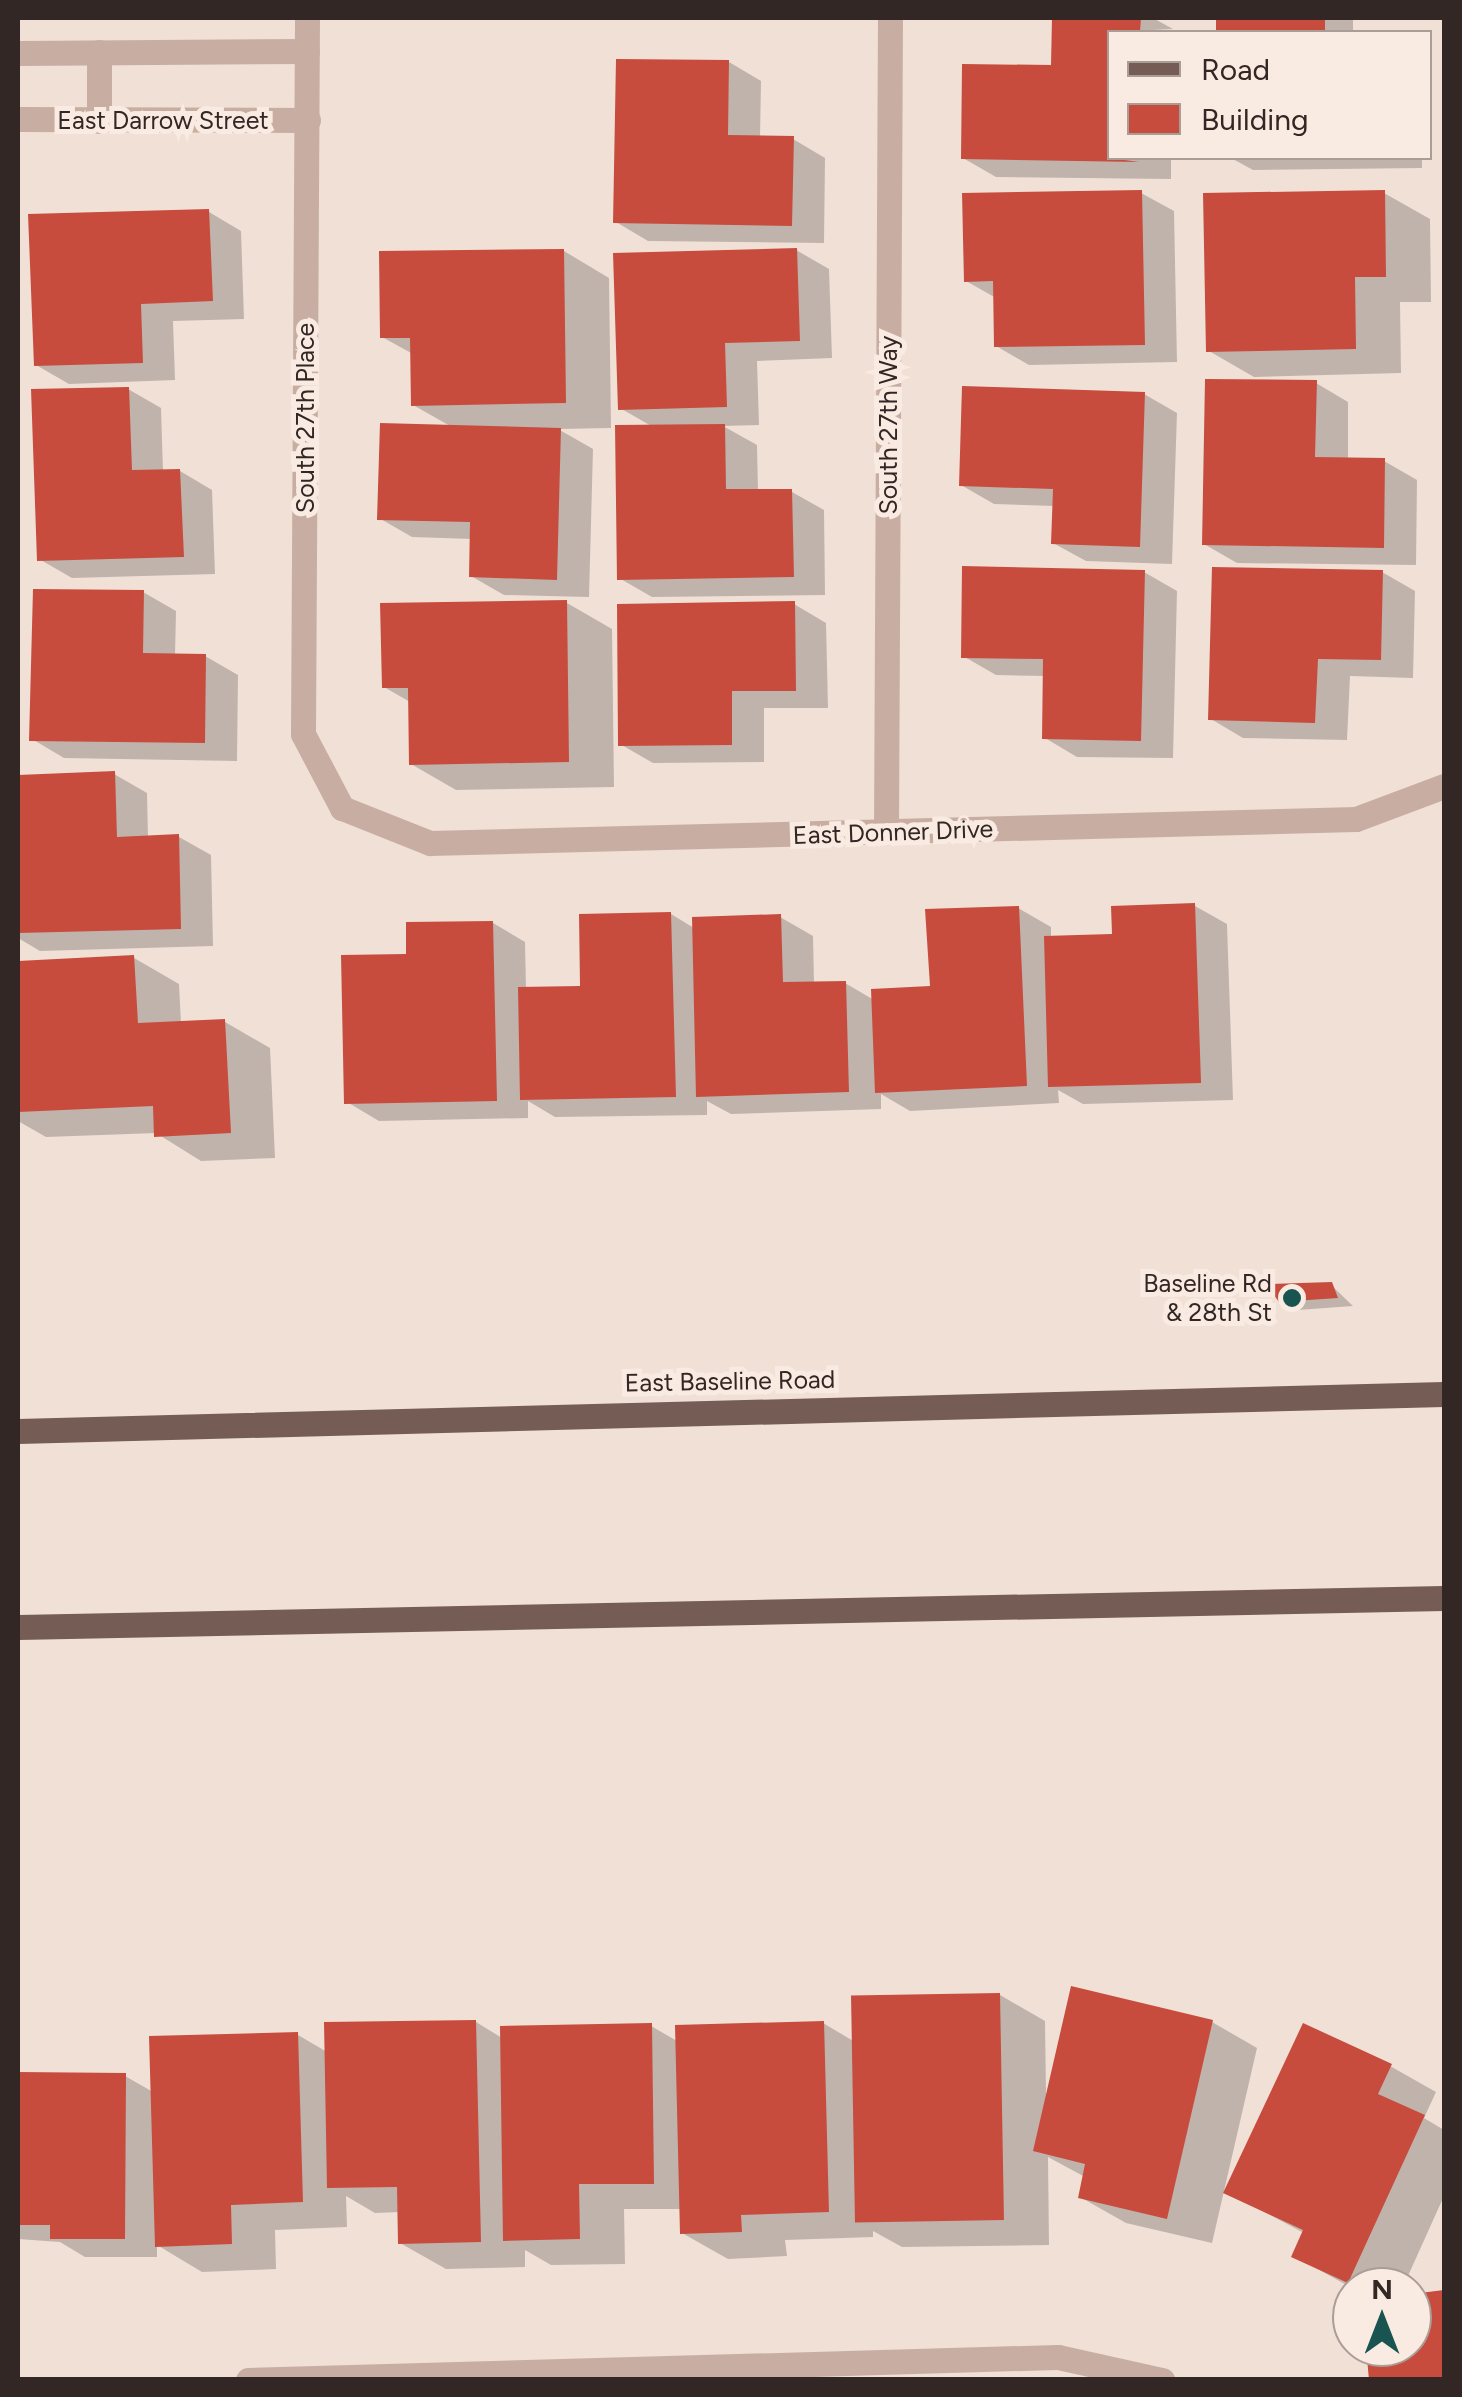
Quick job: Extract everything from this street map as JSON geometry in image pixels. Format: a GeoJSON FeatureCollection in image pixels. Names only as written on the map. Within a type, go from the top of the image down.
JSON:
{"type":"FeatureCollection","features":[{"type":"Feature","properties":{"kind":"main road","name":"East Baseline Road"},"geometry":{"type":"LineString","coordinates":[[18,1431],[1444,1394]]}},
{"type":"Feature","properties":{"kind":"main road"},"geometry":{"type":"LineString","coordinates":[[18,1627],[1444,1598]]}},
{"type":"Feature","properties":{"kind":"street","name":"South 27th Place"},"geometry":{"type":"LineString","coordinates":[[307,18],[302,734],[342,808]]}},
{"type":"Feature","properties":{"kind":"street","name":"South 27th Way"},"geometry":{"type":"LineString","coordinates":[[886,833],[890,18]]}},
{"type":"Feature","properties":{"kind":"street"},"geometry":{"type":"LineString","coordinates":[[18,53],[307,51]]}},
{"type":"Feature","properties":{"kind":"street"},"geometry":{"type":"LineString","coordinates":[[99,52],[99,121]]}},
{"type":"Feature","properties":{"kind":"street","name":"East Darrow Street"},"geometry":{"type":"LineString","coordinates":[[18,120],[308,120]]}},
{"type":"Feature","properties":{"kind":"street","name":"East Donner Drive"},"geometry":{"type":"LineString","coordinates":[[342,808],[430,843],[1356,819],[1444,786]]}},
{"type":"Feature","properties":{"kind":"street"},"geometry":{"type":"LineString","coordinates":[[248,2380],[1058,2357],[1162,2380]]}},
{"type":"Feature","properties":{"kind":"building"},"geometry":{"type":"Polygon","coordinates":[[[1052,18],[1141,18],[1140,30],[1107,30],[1107,160],[1139,162],[961,159],[962,64],[1051,65],[1052,18]]]}},
{"type":"Feature","properties":{"kind":"building"},"geometry":{"type":"Polygon","coordinates":[[[1216,18],[1325,18],[1325,30],[1216,30],[1216,18]]]}},
{"type":"Feature","properties":{"kind":"building"},"geometry":{"type":"Polygon","coordinates":[[[616,59],[729,60],[728,135],[794,136],[792,226],[613,223],[616,59]]]}},
{"type":"Feature","properties":{"kind":"building"},"geometry":{"type":"Polygon","coordinates":[[[1142,190],[1145,345],[994,347],[993,281],[964,282],[962,193],[1142,190]]]}},
{"type":"Feature","properties":{"kind":"building"},"geometry":{"type":"Polygon","coordinates":[[[1385,190],[1386,277],[1355,277],[1356,349],[1206,352],[1203,193],[1385,190]]]}},
{"type":"Feature","properties":{"kind":"building"},"geometry":{"type":"Polygon","coordinates":[[[209,209],[213,301],[141,304],[143,363],[34,366],[28,214],[209,209]]]}},
{"type":"Feature","properties":{"kind":"building"},"geometry":{"type":"Polygon","coordinates":[[[797,248],[800,341],[725,343],[727,407],[618,410],[613,253],[797,248]]]}},
{"type":"Feature","properties":{"kind":"building"},"geometry":{"type":"Polygon","coordinates":[[[564,249],[566,403],[411,406],[410,338],[380,338],[379,251],[564,249]]]}},
{"type":"Feature","properties":{"kind":"building"},"geometry":{"type":"Polygon","coordinates":[[[1205,379],[1317,380],[1315,457],[1385,458],[1384,548],[1202,545],[1205,379]]]}},
{"type":"Feature","properties":{"kind":"building"},"geometry":{"type":"Polygon","coordinates":[[[962,386],[1145,392],[1140,547],[1051,544],[1053,489],[959,486],[962,386]]]}},
{"type":"Feature","properties":{"kind":"building"},"geometry":{"type":"Polygon","coordinates":[[[129,387],[132,470],[180,469],[184,557],[37,561],[31,389],[129,387]]]}},
{"type":"Feature","properties":{"kind":"building"},"geometry":{"type":"Polygon","coordinates":[[[380,423],[561,428],[557,580],[469,577],[470,522],[377,520],[380,423]]]}},
{"type":"Feature","properties":{"kind":"building"},"geometry":{"type":"Polygon","coordinates":[[[725,424],[726,489],[792,489],[794,577],[617,580],[615,425],[725,424]]]}},
{"type":"Feature","properties":{"kind":"building"},"geometry":{"type":"Polygon","coordinates":[[[962,566],[1145,570],[1141,741],[1042,739],[1043,659],[961,658],[962,566]]]}},
{"type":"Feature","properties":{"kind":"building"},"geometry":{"type":"Polygon","coordinates":[[[1212,567],[1383,570],[1381,660],[1318,659],[1315,723],[1208,720],[1212,567]]]}},
{"type":"Feature","properties":{"kind":"building"},"geometry":{"type":"Polygon","coordinates":[[[33,589],[144,590],[143,653],[206,654],[205,743],[29,741],[33,589]]]}},
{"type":"Feature","properties":{"kind":"building"},"geometry":{"type":"Polygon","coordinates":[[[567,600],[569,762],[409,765],[408,688],[382,688],[380,603],[567,600]]]}},
{"type":"Feature","properties":{"kind":"building"},"geometry":{"type":"Polygon","coordinates":[[[795,601],[796,691],[732,691],[732,745],[618,746],[617,604],[795,601]]]}},
{"type":"Feature","properties":{"kind":"building"},"geometry":{"type":"Polygon","coordinates":[[[115,771],[117,837],[179,834],[181,929],[18,933],[18,775],[115,771]]]}},
{"type":"Feature","properties":{"kind":"building"},"geometry":{"type":"Polygon","coordinates":[[[1195,903],[1201,1083],[1048,1087],[1044,936],[1112,934],[1111,906],[1195,903]]]}},
{"type":"Feature","properties":{"kind":"building"},"geometry":{"type":"Polygon","coordinates":[[[1019,906],[1027,1086],[875,1093],[871,989],[930,986],[925,909],[1019,906]]]}},
{"type":"Feature","properties":{"kind":"building"},"geometry":{"type":"Polygon","coordinates":[[[671,912],[676,1097],[520,1100],[518,987],[580,986],[579,914],[671,912]]]}},
{"type":"Feature","properties":{"kind":"building"},"geometry":{"type":"Polygon","coordinates":[[[781,914],[783,982],[846,981],[849,1092],[696,1097],[692,917],[781,914]]]}},
{"type":"Feature","properties":{"kind":"building"},"geometry":{"type":"Polygon","coordinates":[[[493,921],[497,1101],[344,1104],[341,955],[406,954],[406,922],[493,921]]]}},
{"type":"Feature","properties":{"kind":"building"},"geometry":{"type":"Polygon","coordinates":[[[134,955],[138,1023],[225,1019],[231,1133],[154,1137],[153,1106],[18,1112],[18,961],[134,955]]]}},
{"type":"Feature","properties":{"kind":"building"},"geometry":{"type":"Polygon","coordinates":[[[1332,1282],[1338,1298],[1279,1302],[1266,1284],[1332,1282]]]}},
{"type":"Feature","properties":{"kind":"building"},"geometry":{"type":"Polygon","coordinates":[[[1071,1986],[1213,2020],[1167,2219],[1078,2198],[1085,2164],[1033,2151],[1071,1986]]]}},
{"type":"Feature","properties":{"kind":"building"},"geometry":{"type":"Polygon","coordinates":[[[1000,1993],[1004,2220],[855,2223],[851,1996],[1000,1993]]]}},
{"type":"Feature","properties":{"kind":"building"},"geometry":{"type":"Polygon","coordinates":[[[476,2020],[481,2242],[398,2244],[397,2187],[327,2188],[324,2022],[476,2020]]]}},
{"type":"Feature","properties":{"kind":"building"},"geometry":{"type":"Polygon","coordinates":[[[824,2021],[829,2212],[741,2215],[742,2232],[680,2234],[675,2025],[824,2021]]]}},
{"type":"Feature","properties":{"kind":"building"},"geometry":{"type":"Polygon","coordinates":[[[652,2023],[654,2184],[579,2184],[580,2239],[503,2241],[500,2026],[652,2023]]]}},
{"type":"Feature","properties":{"kind":"building"},"geometry":{"type":"Polygon","coordinates":[[[1303,2023],[1392,2064],[1378,2094],[1425,2115],[1355,2267],[1332,2267],[1332,2276],[1291,2257],[1303,2230],[1223,2193],[1303,2023]]]}},
{"type":"Feature","properties":{"kind":"building"},"geometry":{"type":"Polygon","coordinates":[[[298,2032],[303,2202],[231,2205],[232,2244],[155,2247],[149,2036],[298,2032]]]}},
{"type":"Feature","properties":{"kind":"building"},"geometry":{"type":"Polygon","coordinates":[[[18,2072],[126,2073],[125,2239],[50,2239],[50,2225],[18,2225],[18,2072]]]}},
{"type":"Feature","properties":{"kind":"building"},"geometry":{"type":"Polygon","coordinates":[[[1444,2290],[1444,2380],[1369,2380],[1368,2367],[1432,2367],[1432,2292],[1444,2290]]]}},
{"type":"Feature","properties":{"kind":"place","name":"Baseline Rd & 28th St"},"geometry":{"type":"Point","coordinates":[1292,1298]}}]}
